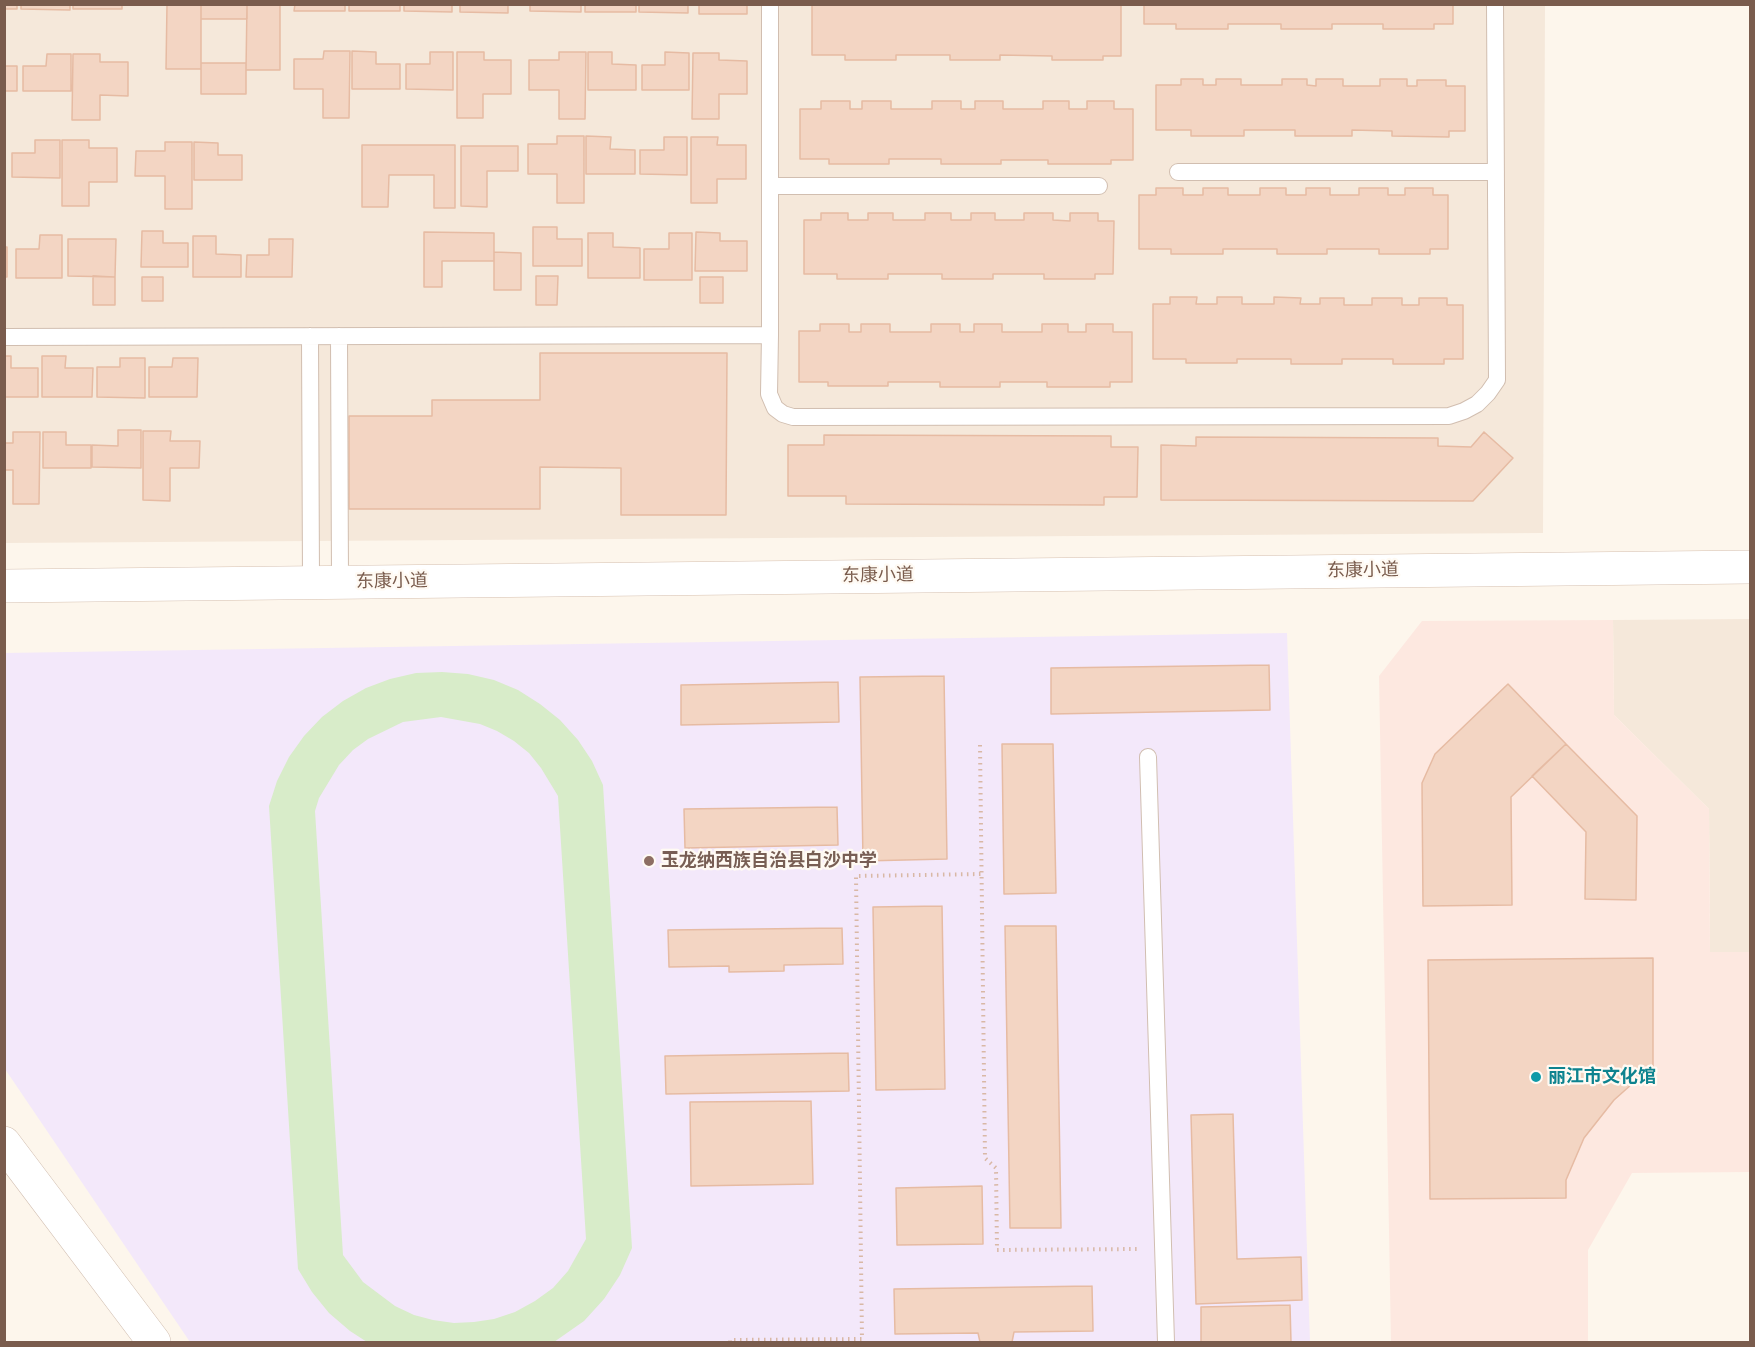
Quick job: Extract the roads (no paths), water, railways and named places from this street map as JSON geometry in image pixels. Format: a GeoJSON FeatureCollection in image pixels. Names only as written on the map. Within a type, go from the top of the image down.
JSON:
{"type":"FeatureCollection","features":[{"type":"Feature","properties":{"kind":"street","name":"东康小道"},"geometry":{"type":"LineString","coordinates":[[4,586],[1750,567]]}},
{"type":"Feature","properties":{"kind":"street"},"geometry":{"type":"LineString","coordinates":[[4,1143],[154,1342]]}},
{"type":"Feature","properties":{"kind":"lane"},"geometry":{"type":"LineString","coordinates":[[770,4],[769,394],[775,408],[793,417],[1449,416],[1477,404],[1497,380],[1495,4]]}},
{"type":"Feature","properties":{"kind":"lane"},"geometry":{"type":"LineString","coordinates":[[1178,172],[1496,172]]}},
{"type":"Feature","properties":{"kind":"lane"},"geometry":{"type":"LineString","coordinates":[[770,186],[1099,186]]}},
{"type":"Feature","properties":{"kind":"lane"},"geometry":{"type":"LineString","coordinates":[[4,337],[770,335]]}},
{"type":"Feature","properties":{"kind":"lane"},"geometry":{"type":"LineString","coordinates":[[310,336],[325,582]]}},
{"type":"Feature","properties":{"kind":"lane"},"geometry":{"type":"LineString","coordinates":[[325,582],[339,336]]}},
{"type":"Feature","properties":{"kind":"lane"},"geometry":{"type":"LineString","coordinates":[[1148,757],[1166,1342]]}},
{"type":"Feature","properties":{"kind":"place","name":"玉龙纳西族自治县白沙中学"},"geometry":{"type":"Point","coordinates":[649,861]}},
{"type":"Feature","properties":{"kind":"place","name":"丽江市文化馆"},"geometry":{"type":"Point","coordinates":[1536,1077]}}]}
